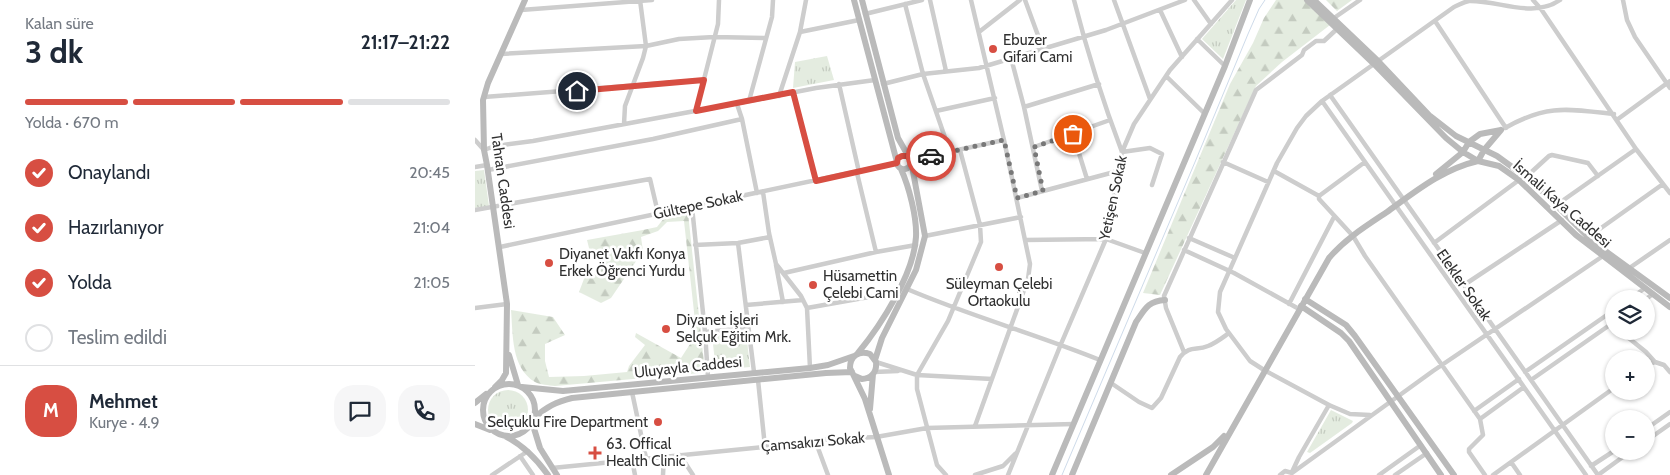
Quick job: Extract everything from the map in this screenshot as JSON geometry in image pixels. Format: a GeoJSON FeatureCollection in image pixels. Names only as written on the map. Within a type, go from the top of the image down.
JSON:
{"type":"FeatureCollection","features":[{"type":"Feature","properties":{"kind":"street","name":"Tahran Caddesi"},"geometry":{"type":"LineString","coordinates":[[495,387],[506,373],[507,304],[484,150],[482,121],[484,97],[488,83],[525,0]]}},
{"type":"Feature","properties":{"kind":"street"},"geometry":{"type":"LineString","coordinates":[[623,124],[625,106],[646,46],[640,0]]}},
{"type":"Feature","properties":{"kind":"street"},"geometry":{"type":"LineString","coordinates":[[521,10],[652,0]]}},
{"type":"Feature","properties":{"kind":"street"},"geometry":{"type":"LineString","coordinates":[[696,111],[718,24],[719,0]]}},
{"type":"Feature","properties":{"kind":"street"},"geometry":{"type":"LineString","coordinates":[[749,101],[771,17],[773,0]]}},
{"type":"Feature","properties":{"kind":"street"},"geometry":{"type":"LineString","coordinates":[[779,96],[800,32],[806,0]]}},
{"type":"Feature","properties":{"kind":"street"},"geometry":{"type":"LineString","coordinates":[[854,0],[899,164],[908,188],[917,234],[909,269],[872,336],[850,364],[869,413],[889,475]]}},
{"type":"Feature","properties":{"kind":"street"},"geometry":{"type":"LineString","coordinates":[[862,0],[898,138],[910,160],[925,236],[916,270],[882,338],[876,361],[869,413]]}},
{"type":"Feature","properties":{"kind":"street"},"geometry":{"type":"LineString","coordinates":[[865,14],[922,0]]}},
{"type":"Feature","properties":{"kind":"street"},"geometry":{"type":"LineString","coordinates":[[930,0],[946,71]]}},
{"type":"Feature","properties":{"kind":"street"},"geometry":{"type":"LineString","coordinates":[[971,0],[995,98],[1030,264],[1028,279],[975,426]]}},
{"type":"Feature","properties":{"kind":"street"},"geometry":{"type":"LineString","coordinates":[[979,32],[1020,0]]}},
{"type":"Feature","properties":{"kind":"street"},"geometry":{"type":"LineString","coordinates":[[1025,0],[1043,49]]}},
{"type":"Feature","properties":{"kind":"street"},"geometry":{"type":"LineString","coordinates":[[1074,0],[1083,37],[1122,152],[1150,148],[1162,154],[1151,185]]}},
{"type":"Feature","properties":{"kind":"street"},"geometry":{"type":"LineString","coordinates":[[1114,0],[1151,99]]}},
{"type":"Feature","properties":{"kind":"street"},"geometry":{"type":"LineString","coordinates":[[883,84],[923,74],[979,68],[1083,37],[1185,0]]}},
{"type":"Feature","properties":{"kind":"street"},"geometry":{"type":"LineString","coordinates":[[1195,0],[1211,24]]}},
{"type":"Feature","properties":{"kind":"street","name":"Yetişen Sokak"},"geometry":{"type":"LineString","coordinates":[[1008,475],[1106,239],[1122,152],[1134,124],[1166,76],[1232,0]]}},
{"type":"Feature","properties":{"kind":"street"},"geometry":{"type":"LineString","coordinates":[[1052,475],[1225,66],[1250,0]]}},
{"type":"Feature","properties":{"kind":"street","name":"İsmali Kaya Caddesi"},"geometry":{"type":"LineString","coordinates":[[1307,0],[1376,62],[1417,109],[1446,138],[1478,161],[1499,166],[1522,178]]}},
{"type":"Feature","properties":{"kind":"street","name":"İsmali Kaya Caddesi"},"geometry":{"type":"LineString","coordinates":[[1315,0],[1429,115],[1456,136],[1497,156],[1553,207],[1562,220],[1603,256],[1648,290]]}},
{"type":"Feature","properties":{"kind":"street"},"geometry":{"type":"LineString","coordinates":[[1334,18],[1360,0]]}},
{"type":"Feature","properties":{"kind":"street"},"geometry":{"type":"LineString","coordinates":[[1533,0],[1618,119],[1636,149],[1670,193]]}},
{"type":"Feature","properties":{"kind":"street"},"geometry":{"type":"LineString","coordinates":[[1370,415],[1350,414],[1329,405],[1250,361],[1229,333],[1218,312],[1220,292],[1268,182],[1297,128],[1306,116],[1330,94],[1454,7],[1471,1],[1541,9],[1553,5],[1560,0]]}},
{"type":"Feature","properties":{"kind":"street"},"geometry":{"type":"LineString","coordinates":[[1618,119],[1669,84],[1635,37],[1627,20],[1623,0]]}},
{"type":"Feature","properties":{"kind":"street"},"geometry":{"type":"LineString","coordinates":[[905,4],[923,74],[950,152]]}},
{"type":"Feature","properties":{"kind":"street"},"geometry":{"type":"LineString","coordinates":[[1161,10],[1182,57]]}},
{"type":"Feature","properties":{"kind":"street"},"geometry":{"type":"LineString","coordinates":[[800,32],[859,20]]}},
{"type":"Feature","properties":{"kind":"street"},"geometry":{"type":"LineString","coordinates":[[1435,21],[1503,129]]}},
{"type":"Feature","properties":{"kind":"street"},"geometry":{"type":"LineString","coordinates":[[1184,352],[1165,308],[1165,296],[1256,90],[1302,55],[1304,50],[1310,45],[1316,41],[1324,40],[1338,28]]}},
{"type":"Feature","properties":{"kind":"street"},"geometry":{"type":"LineString","coordinates":[[501,54],[646,46],[679,39],[715,37],[766,38]]}},
{"type":"Feature","properties":{"kind":"street"},"geometry":{"type":"LineString","coordinates":[[1197,39],[1225,66]]}},
{"type":"Feature","properties":{"kind":"street"},"geometry":{"type":"LineString","coordinates":[[1011,58],[1034,147],[1043,191]]}},
{"type":"Feature","properties":{"kind":"street"},"geometry":{"type":"LineString","coordinates":[[1166,76],[1204,113]]}},
{"type":"Feature","properties":{"kind":"street"},"geometry":{"type":"LineString","coordinates":[[484,97],[704,80]]}},
{"type":"Feature","properties":{"kind":"street"},"geometry":{"type":"LineString","coordinates":[[475,140],[484,150],[495,146],[737,104],[793,92],[875,80]]}},
{"type":"Feature","properties":{"kind":"street"},"geometry":{"type":"LineString","coordinates":[[839,84],[876,252]]}},
{"type":"Feature","properties":{"kind":"street"},"geometry":{"type":"LineString","coordinates":[[1024,107],[1099,84]]}},
{"type":"Feature","properties":{"kind":"street"},"geometry":{"type":"LineString","coordinates":[[793,92],[816,181]]}},
{"type":"Feature","properties":{"kind":"street","name":"Elekler Sokak"},"geometry":{"type":"LineString","coordinates":[[1330,94],[1598,475]]}},
{"type":"Feature","properties":{"kind":"street"},"geometry":{"type":"LineString","coordinates":[[935,111],[995,98]]}},
{"type":"Feature","properties":{"kind":"street","name":"Elekler Sokak"},"geometry":{"type":"LineString","coordinates":[[1322,101],[1586,475]]}},
{"type":"Feature","properties":{"kind":"street"},"geometry":{"type":"LineString","coordinates":[[737,104],[742,119],[757,193]]}},
{"type":"Feature","properties":{"kind":"street"},"geometry":{"type":"LineString","coordinates":[[1206,475],[1300,307],[1329,258],[1340,244],[1422,186],[1463,152],[1469,142],[1480,134],[1503,129],[1529,115],[1547,110],[1563,109],[1614,114]]}},
{"type":"Feature","properties":{"kind":"street"},"geometry":{"type":"LineString","coordinates":[[475,166],[488,167],[653,139],[742,119]]}},
{"type":"Feature","properties":{"kind":"street"},"geometry":{"type":"LineString","coordinates":[[1034,147],[1110,120]]}},
{"type":"Feature","properties":{"kind":"street"},"geometry":{"type":"LineString","coordinates":[[1422,186],[1448,171],[1478,161],[1484,150],[1503,129]]}},
{"type":"Feature","properties":{"kind":"street"},"geometry":{"type":"LineString","coordinates":[[1073,134],[1087,179]]}},
{"type":"Feature","properties":{"kind":"street"},"geometry":{"type":"LineString","coordinates":[[899,164],[902,156],[910,160],[1004,140]]}},
{"type":"Feature","properties":{"kind":"street"},"geometry":{"type":"LineString","coordinates":[[1636,149],[1553,207],[1585,239],[1630,268],[1670,298]]}},
{"type":"Feature","properties":{"kind":"street"},"geometry":{"type":"LineString","coordinates":[[946,475],[937,466],[917,389],[917,375],[948,321],[981,242],[979,225],[960,150]]}},
{"type":"Feature","properties":{"kind":"street"},"geometry":{"type":"LineString","coordinates":[[1434,243],[1549,156],[1552,155],[1588,163],[1598,176]]}},
{"type":"Feature","properties":{"kind":"street"},"geometry":{"type":"LineString","coordinates":[[899,164],[907,169],[910,160]]}},
{"type":"Feature","properties":{"kind":"street"},"geometry":{"type":"LineString","coordinates":[[1223,162],[1268,182]]}},
{"type":"Feature","properties":{"kind":"street"},"geometry":{"type":"LineString","coordinates":[[1319,196],[1365,162]]}},
{"type":"Feature","properties":{"kind":"street","name":"Gültepe Sokak"},"geometry":{"type":"LineString","coordinates":[[500,247],[899,164]]}},
{"type":"Feature","properties":{"kind":"street"},"geometry":{"type":"LineString","coordinates":[[1017,198],[1118,171]]}},
{"type":"Feature","properties":{"kind":"street"},"geometry":{"type":"LineString","coordinates":[[1274,171],[1319,196],[1319,199],[1353,236],[1480,420],[1483,435],[1469,449],[1469,452],[1485,475]]}},
{"type":"Feature","properties":{"kind":"street"},"geometry":{"type":"LineString","coordinates":[[475,210],[650,179],[658,214]]}},
{"type":"Feature","properties":{"kind":"street"},"geometry":{"type":"LineString","coordinates":[[1585,239],[1663,184]]}},
{"type":"Feature","properties":{"kind":"street"},"geometry":{"type":"LineString","coordinates":[[763,192],[783,302]]}},
{"type":"Feature","properties":{"kind":"street"},"geometry":{"type":"LineString","coordinates":[[692,207],[708,377]]}},
{"type":"Feature","properties":{"kind":"street"},"geometry":{"type":"LineString","coordinates":[[925,236],[1021,217]]}},
{"type":"Feature","properties":{"kind":"street"},"geometry":{"type":"LineString","coordinates":[[1289,304],[1335,217]]}},
{"type":"Feature","properties":{"kind":"street"},"geometry":{"type":"LineString","coordinates":[[1464,285],[1562,220]]}},
{"type":"Feature","properties":{"kind":"street"},"geometry":{"type":"LineString","coordinates":[[695,245],[738,243],[770,237]]}},
{"type":"Feature","properties":{"kind":"street"},"geometry":{"type":"LineString","coordinates":[[1189,238],[1235,258]]}},
{"type":"Feature","properties":{"kind":"street"},"geometry":{"type":"LineString","coordinates":[[1025,240],[1106,239],[1145,253]]}},
{"type":"Feature","properties":{"kind":"street"},"geometry":{"type":"LineString","coordinates":[[1624,272],[1670,240]]}},
{"type":"Feature","properties":{"kind":"street"},"geometry":{"type":"LineString","coordinates":[[738,243],[754,372]]}},
{"type":"Feature","properties":{"kind":"street"},"geometry":{"type":"LineString","coordinates":[[784,273],[916,245]]}},
{"type":"Feature","properties":{"kind":"street"},"geometry":{"type":"LineString","coordinates":[[1184,250],[1234,273],[1289,304],[1300,307],[1341,333],[1441,475]]}},
{"type":"Feature","properties":{"kind":"street"},"geometry":{"type":"LineString","coordinates":[[1292,474],[1370,415],[1441,365],[1603,256]]}},
{"type":"Feature","properties":{"kind":"street"},"geometry":{"type":"LineString","coordinates":[[776,264],[807,308],[810,368]]}},
{"type":"Feature","properties":{"kind":"street"},"geometry":{"type":"LineString","coordinates":[[907,289],[1061,344],[1100,360]]}},
{"type":"Feature","properties":{"kind":"street"},"geometry":{"type":"LineString","coordinates":[[807,308],[897,292]]}},
{"type":"Feature","properties":{"kind":"street","name":"İsmali Kaya Caddesi"},"geometry":{"type":"LineString","coordinates":[[1655,296],[1670,307]]}},
{"type":"Feature","properties":{"kind":"street"},"geometry":{"type":"LineString","coordinates":[[1305,299],[1346,325],[1454,475]]}},
{"type":"Feature","properties":{"kind":"street"},"geometry":{"type":"LineString","coordinates":[[745,305],[803,300]]}},
{"type":"Feature","properties":{"kind":"street"},"geometry":{"type":"LineString","coordinates":[[1072,475],[1136,322],[1150,304],[1156,300],[1165,300]]}},
{"type":"Feature","properties":{"kind":"street"},"geometry":{"type":"LineString","coordinates":[[475,308],[507,304]]}},
{"type":"Feature","properties":{"kind":"street"},"geometry":{"type":"LineString","coordinates":[[1525,372],[1605,316]]}},
{"type":"Feature","properties":{"kind":"street"},"geometry":{"type":"LineString","coordinates":[[705,332],[748,328]]}},
{"type":"Feature","properties":{"kind":"street"},"geometry":{"type":"LineString","coordinates":[[1531,380],[1605,329]]}},
{"type":"Feature","properties":{"kind":"street"},"geometry":{"type":"LineString","coordinates":[[1111,383],[1152,408],[1161,398],[1184,352],[1190,348],[1207,346],[1229,333]]}},
{"type":"Feature","properties":{"kind":"street"},"geometry":{"type":"LineString","coordinates":[[1631,340],[1644,350]]}},
{"type":"Feature","properties":{"kind":"street","name":"Tahran Caddesi"},"geometry":{"type":"LineString","coordinates":[[506,343],[520,386]]}},
{"type":"Feature","properties":{"kind":"street"},"geometry":{"type":"LineString","coordinates":[[856,354],[862,352],[870,354],[876,361],[917,375],[992,379]]}},
{"type":"Feature","properties":{"kind":"street","name":"Uluyayla Caddesi"},"geometry":{"type":"LineString","coordinates":[[520,386],[563,391],[810,368],[828,365],[856,354]]}},
{"type":"Feature","properties":{"kind":"street"},"geometry":{"type":"LineString","coordinates":[[1655,362],[1664,366],[1670,372]]}},
{"type":"Feature","properties":{"kind":"street"},"geometry":{"type":"LineString","coordinates":[[853,374],[866,378],[874,373],[899,370]]}},
{"type":"Feature","properties":{"kind":"street","name":"Uluyayla Caddesi"},"geometry":{"type":"LineString","coordinates":[[533,420],[545,407],[558,401],[572,398],[758,380],[853,374]]}},
{"type":"Feature","properties":{"kind":"street"},"geometry":{"type":"LineString","coordinates":[[1474,411],[1519,379]]}},
{"type":"Feature","properties":{"kind":"street"},"geometry":{"type":"LineString","coordinates":[[758,380],[765,447]]}},
{"type":"Feature","properties":{"kind":"street"},"geometry":{"type":"LineString","coordinates":[[475,403],[495,387],[510,383],[520,386],[530,394],[535,408],[533,420],[541,448],[557,475]]}},
{"type":"Feature","properties":{"kind":"street"},"geometry":{"type":"LineString","coordinates":[[1480,420],[1524,387]]}},
{"type":"Feature","properties":{"kind":"street"},"geometry":{"type":"LineString","coordinates":[[489,392],[485,398],[482,413],[484,420],[493,431]]}},
{"type":"Feature","properties":{"kind":"street"},"geometry":{"type":"LineString","coordinates":[[632,392],[646,458]]}},
{"type":"Feature","properties":{"kind":"street"},"geometry":{"type":"LineString","coordinates":[[1493,475],[1605,395]]}},
{"type":"Feature","properties":{"kind":"street"},"geometry":{"type":"LineString","coordinates":[[1292,474],[1299,457],[1329,405]]}},
{"type":"Feature","properties":{"kind":"street"},"geometry":{"type":"LineString","coordinates":[[1655,423],[1670,412]]}},
{"type":"Feature","properties":{"kind":"street"},"geometry":{"type":"LineString","coordinates":[[504,436],[519,434],[533,420]]}},
{"type":"Feature","properties":{"kind":"street"},"geometry":{"type":"LineString","coordinates":[[475,424],[517,442],[528,451],[547,475]]}},
{"type":"Feature","properties":{"kind":"street","name":"Çamsakızı Sokak"},"geometry":{"type":"LineString","coordinates":[[552,468],[765,447],[815,440],[876,437],[927,428],[1074,424]]}},
{"type":"Feature","properties":{"kind":"street"},"geometry":{"type":"LineString","coordinates":[[1655,435],[1670,424]]}},
{"type":"Feature","properties":{"kind":"street"},"geometry":{"type":"LineString","coordinates":[[1171,475],[1213,447],[1230,430]]}},
{"type":"Feature","properties":{"kind":"street"},"geometry":{"type":"LineString","coordinates":[[815,440],[828,475]]}},
{"type":"Feature","properties":{"kind":"street"},"geometry":{"type":"LineString","coordinates":[[1379,475],[1421,445]]}},
{"type":"Feature","properties":{"kind":"street"},"geometry":{"type":"LineString","coordinates":[[492,475],[528,451]]}},
{"type":"Feature","properties":{"kind":"street"},"geometry":{"type":"LineString","coordinates":[[1395,475],[1427,453]]}},
{"type":"Feature","properties":{"kind":"street"},"geometry":{"type":"LineString","coordinates":[[680,454],[693,475]]}},
{"type":"Feature","properties":{"kind":"street"},"geometry":{"type":"LineString","coordinates":[[975,475],[1003,466],[1016,454]]}},
{"type":"Feature","properties":{"kind":"street"},"geometry":{"type":"LineString","coordinates":[[520,456],[533,475]]}},
{"type":"Feature","properties":{"kind":"street"},"geometry":{"type":"LineString","coordinates":[[663,475],[664,456]]}},
{"type":"Feature","properties":{"kind":"street"},"geometry":{"type":"LineString","coordinates":[[1591,466],[1605,457]]}},
{"type":"Feature","properties":{"kind":"street"},"geometry":{"type":"LineString","coordinates":[[632,460],[635,475]]}},
{"type":"Feature","properties":{"kind":"street"},"geometry":{"type":"LineString","coordinates":[[1598,475],[1619,460]]}},
{"type":"Feature","properties":{"kind":"street"},"geometry":{"type":"LineString","coordinates":[[1511,462],[1520,475]]}},
{"type":"Feature","properties":{"kind":"street"},"geometry":{"type":"LineString","coordinates":[[1280,475],[1285,472],[1292,474]]}},
{"type":"Feature","properties":{"kind":"green space"},"geometry":{"type":"Polygon","coordinates":[[[1236,0],[1246,0],[1223,59],[1202,39],[1236,0]]]}},
{"type":"Feature","properties":{"kind":"green space"},"geometry":{"type":"Polygon","coordinates":[[[1276,0],[1304,0],[1330,25],[1282,62],[1256,86],[1160,295],[1143,293],[1230,84],[1253,43],[1264,18],[1276,0]]]}},
{"type":"Feature","properties":{"kind":"green space"},"geometry":{"type":"Polygon","coordinates":[[[1326,0],[1352,0],[1337,11],[1326,0]]]}},
{"type":"Feature","properties":{"kind":"green space"},"geometry":{"type":"Polygon","coordinates":[[[827,56],[834,80],[793,88],[795,62],[827,56]]]}},
{"type":"Feature","properties":{"kind":"green space"},"geometry":{"type":"Polygon","coordinates":[[[484,170],[489,206],[475,208],[475,171],[484,170]]]}},
{"type":"Feature","properties":{"kind":"green space"},"geometry":{"type":"Polygon","coordinates":[[[688,213],[705,372],[700,369],[700,373],[555,386],[537,383],[527,376],[517,359],[513,340],[511,310],[553,317],[565,335],[545,344],[545,361],[549,377],[627,372],[629,366],[645,345],[635,337],[636,333],[681,358],[692,341],[697,339],[684,221],[667,222],[658,231],[641,237],[643,251],[611,298],[601,303],[579,292],[587,271],[597,275],[602,263],[599,259],[590,261],[589,257],[598,255],[597,251],[590,252],[587,240],[657,227],[664,218],[688,213]]]}},
{"type":"Feature","properties":{"kind":"green space"},"geometry":{"type":"Polygon","coordinates":[[[746,332],[750,367],[716,370],[712,336],[746,332]]]}},
{"type":"Feature","properties":{"kind":"green space"},"geometry":{"type":"Polygon","coordinates":[[[512,390],[519,393],[525,399],[528,410],[527,418],[519,427],[512,430],[504,430],[497,427],[489,418],[488,406],[491,399],[500,391],[512,390]]]}},
{"type":"Feature","properties":{"kind":"green space"},"geometry":{"type":"Polygon","coordinates":[[[1331,410],[1353,421],[1352,423],[1310,453],[1307,452],[1331,410]]]}},
{"type":"Feature","properties":{"kind":"waterway"},"geometry":{"type":"LineString","coordinates":[[1062,475],[1248,34],[1265,0]]}},
{"type":"Feature","properties":{"kind":"way so far"},"geometry":{"type":"LineString","coordinates":[[931,156],[1004,140],[1017,198],[1043,191],[1034,147],[1073,134]]}},
{"type":"Feature","properties":{"kind":"place","name":"Ebuzer Gifari Cami"},"geometry":{"type":"Point","coordinates":[993,49]}},
{"type":"Feature","properties":{"kind":"place","name":"Diyanet Vakfı Konya Erkek Öğrenci Yurdu"},"geometry":{"type":"Point","coordinates":[549,263]}},
{"type":"Feature","properties":{"kind":"place","name":"Süleyman Çelebi Ortaokulu"},"geometry":{"type":"Point","coordinates":[999,267]}},
{"type":"Feature","properties":{"kind":"place","name":"Hüsamettin Çelebi Cami"},"geometry":{"type":"Point","coordinates":[813,285]}},
{"type":"Feature","properties":{"kind":"place","name":"Diyanet İşleri Selçuk Eğitim Mrk."},"geometry":{"type":"Point","coordinates":[666,329]}},
{"type":"Feature","properties":{"kind":"place","name":"Selçuklu Fire Department"},"geometry":{"type":"Point","coordinates":[658,422]}},
{"type":"Feature","properties":{"kind":"place","name":"63. Offical Health Clinic"},"geometry":{"type":"Point","coordinates":[595,453]}},
{"type":"Feature","properties":{"kind":"route"},"geometry":{"type":"LineString","coordinates":[[577,91],[704,80],[696,111],[793,92],[816,181],[897,163],[898,158],[905,155],[911,160],[931,156]]}}]}
